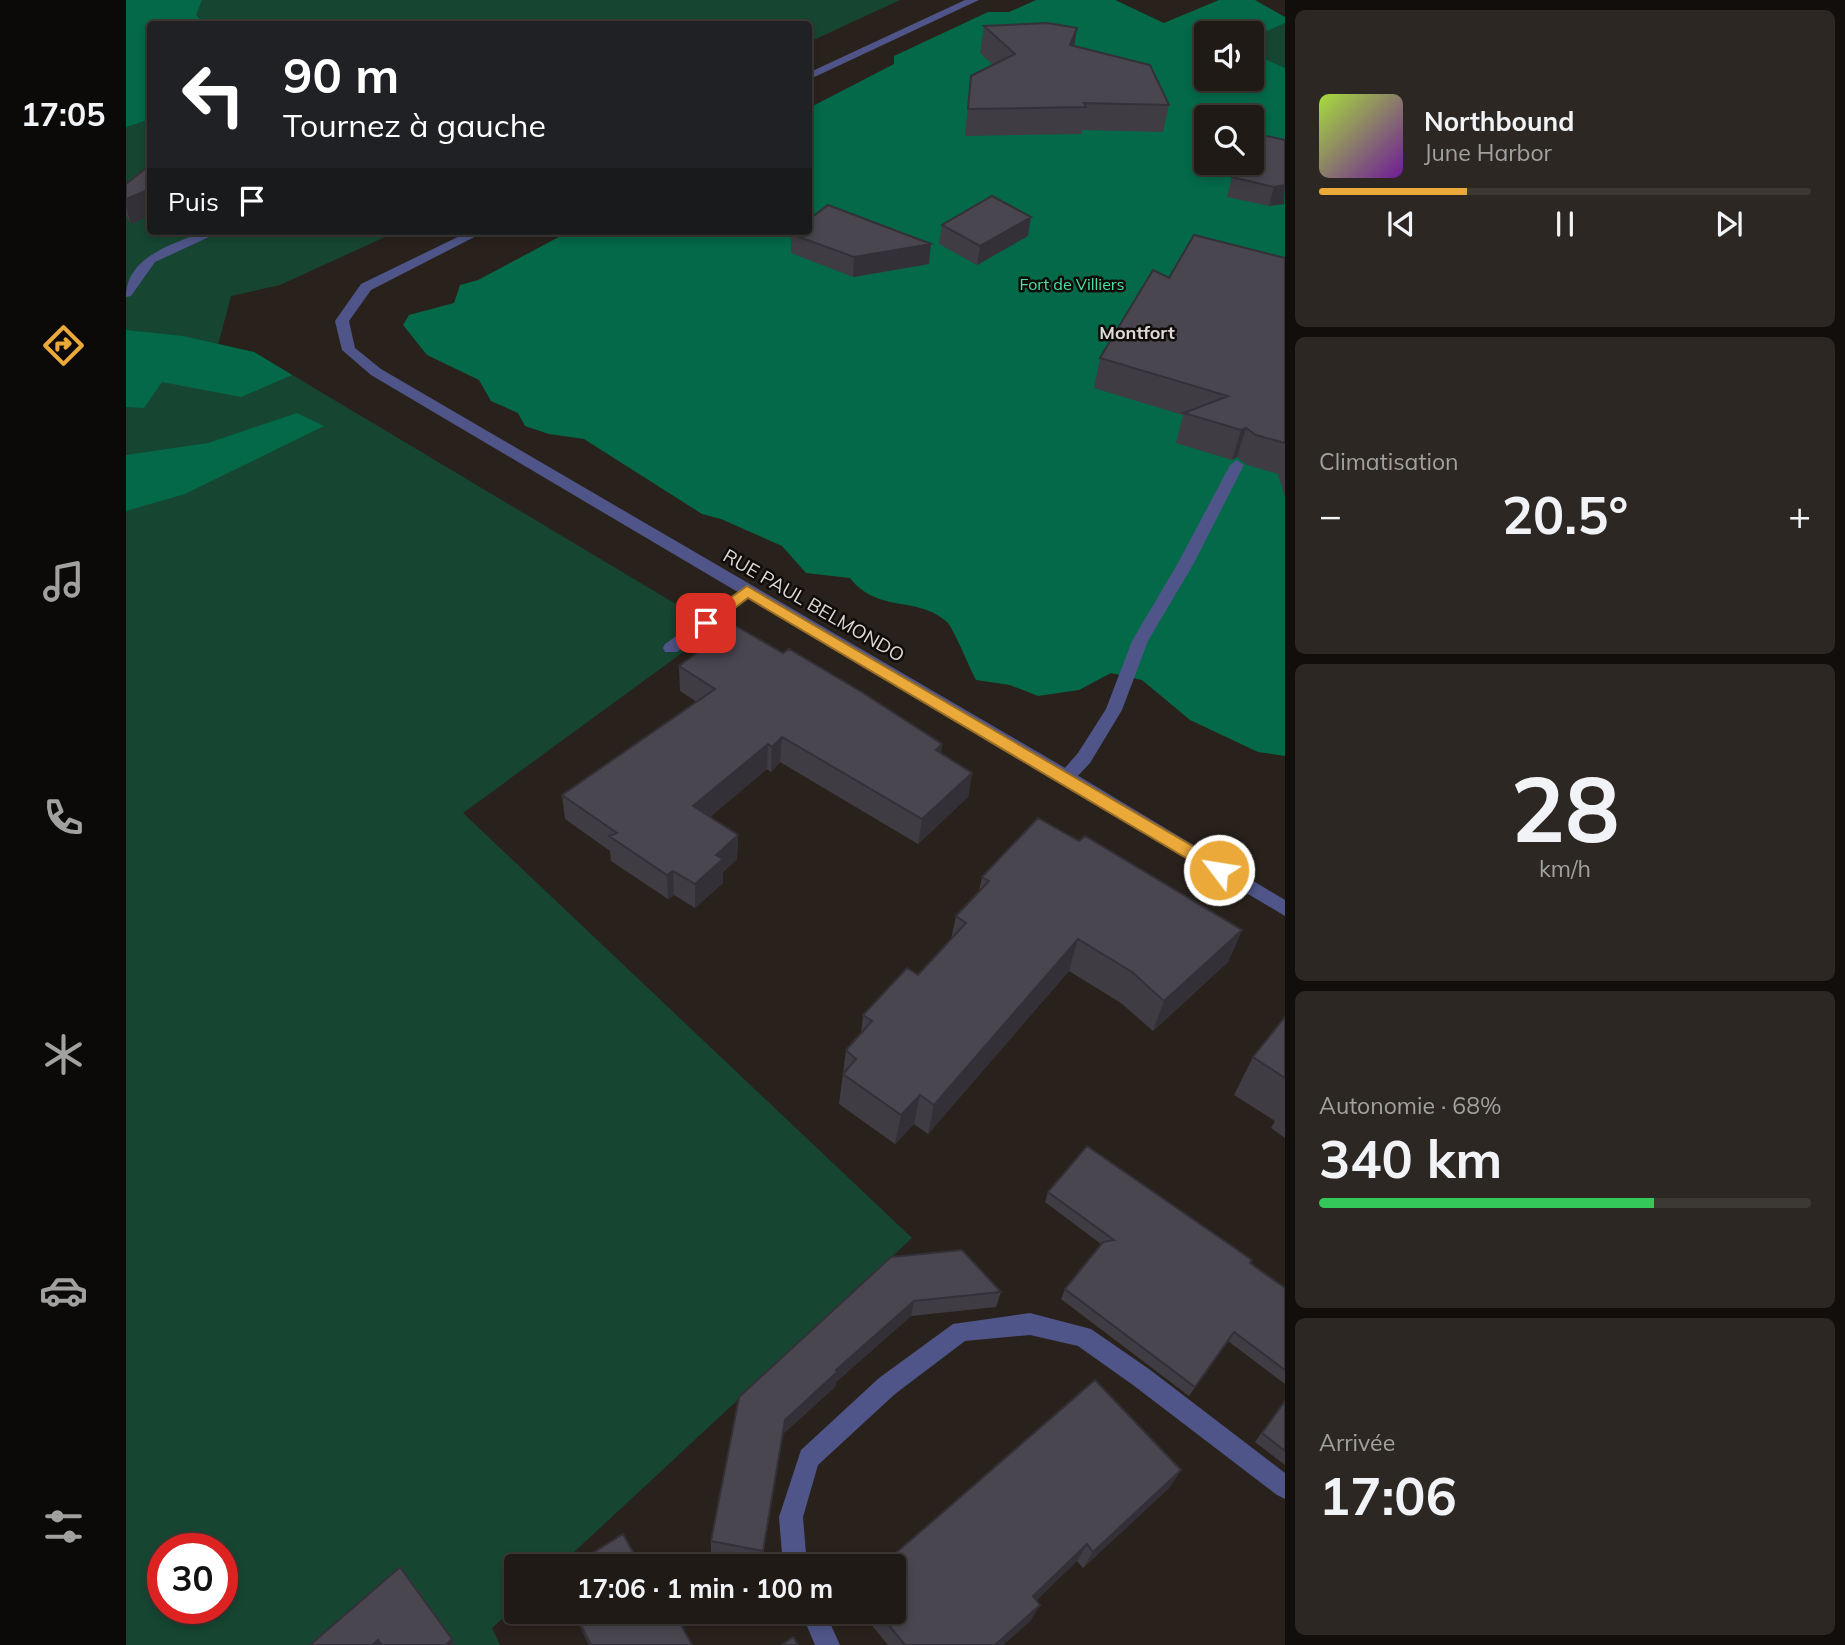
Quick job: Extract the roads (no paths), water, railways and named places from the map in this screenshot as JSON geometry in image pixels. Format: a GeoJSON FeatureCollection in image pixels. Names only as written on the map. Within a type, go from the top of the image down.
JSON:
{"type":"FeatureCollection","features":[{"type":"Feature","properties":{"kind":"street"},"geometry":{"type":"LineString","coordinates":[[812,75],[974,0]]}},
{"type":"Feature","properties":{"kind":"street"},"geometry":{"type":"LineString","coordinates":[[126,293],[151,259],[207,235]]}},
{"type":"Feature","properties":{"kind":"street","name":"RUE PAUL BELMONDO"},"geometry":{"type":"LineString","coordinates":[[471,235],[366,287],[342,321],[349,350],[376,372],[1066,777],[1285,909]]}},
{"type":"Feature","properties":{"kind":"street"},"geometry":{"type":"LineString","coordinates":[[1066,777],[1084,758],[1114,710],[1140,641],[1186,563],[1237,465]]}},
{"type":"Feature","properties":{"kind":"street"},"geometry":{"type":"LineString","coordinates":[[670,648],[747,591]]}},
{"type":"Feature","properties":{"kind":"street"},"geometry":{"type":"LineString","coordinates":[[794,1554],[791,1517],[809,1458],[887,1386],[961,1331],[1030,1324],[1083,1337],[1141,1377],[1285,1487]]}},
{"type":"Feature","properties":{"kind":"street"},"geometry":{"type":"LineString","coordinates":[[818,1624],[828,1645]]}},
{"type":"Feature","properties":{"kind":"district","name":"Montfort"},"geometry":{"type":"Point","coordinates":[1137,333]}},
{"type":"Feature","properties":{"kind":"park label","name":"Fort de Villiers"},"geometry":{"type":"Point","coordinates":[1072,284]}}]}
